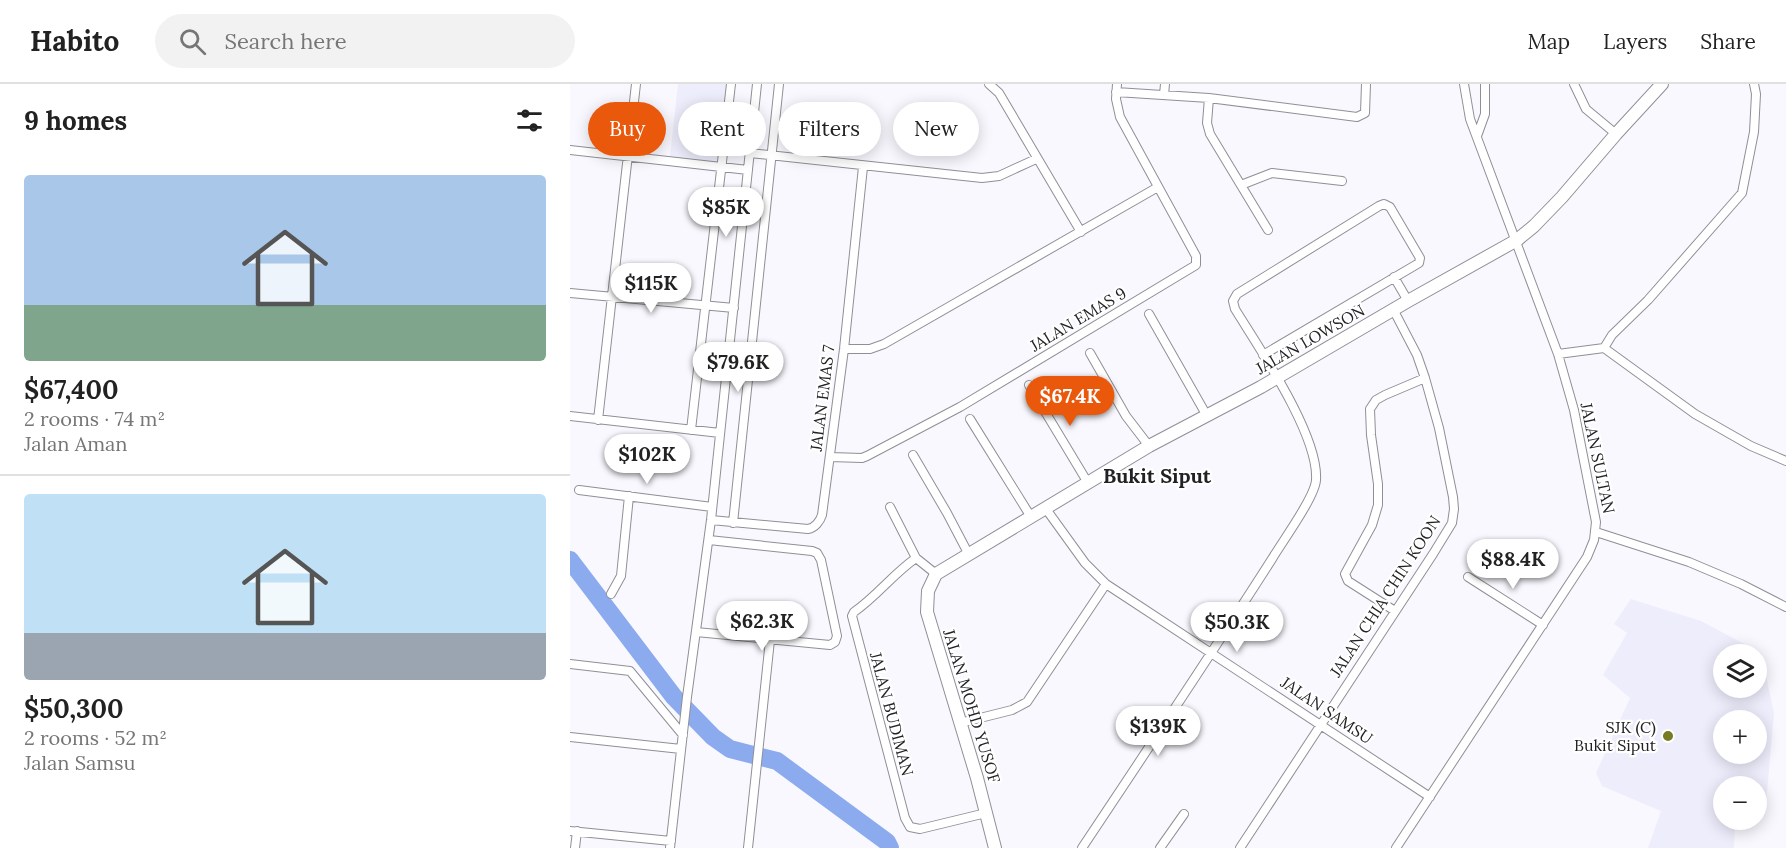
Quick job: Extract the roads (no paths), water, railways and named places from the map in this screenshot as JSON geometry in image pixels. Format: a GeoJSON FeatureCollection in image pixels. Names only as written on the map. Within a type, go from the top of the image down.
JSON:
{"type":"FeatureCollection","features":[{"type":"Feature","properties":{"kind":"street"},"geometry":{"type":"LineString","coordinates":[[598,420],[636,84]]}},
{"type":"Feature","properties":{"kind":"street"},"geometry":{"type":"LineString","coordinates":[[691,430],[731,84]]}},
{"type":"Feature","properties":{"kind":"street"},"geometry":{"type":"LineString","coordinates":[[755,102],[757,84]]}},
{"type":"Feature","properties":{"kind":"street"},"geometry":{"type":"LineString","coordinates":[[733,523],[779,84]]}},
{"type":"Feature","properties":{"kind":"street"},"geometry":{"type":"LineString","coordinates":[[989,84],[999,93],[1081,232]]}},
{"type":"Feature","properties":{"kind":"street"},"geometry":{"type":"LineString","coordinates":[[1164,95],[1165,84]]}},
{"type":"Feature","properties":{"kind":"street"},"geometry":{"type":"LineString","coordinates":[[844,349],[870,349],[884,344],[1158,187],[1120,117],[1117,107],[1117,88],[1357,117],[1365,113],[1366,84]]}},
{"type":"Feature","properties":{"kind":"street","name":"JALAN SULTAN"},"geometry":{"type":"LineString","coordinates":[[1396,848],[1544,625],[1587,557],[1596,532],[1595,508],[1574,410],[1558,354],[1470,119],[1464,84]]}},
{"type":"Feature","properties":{"kind":"street"},"geometry":{"type":"LineString","coordinates":[[1477,136],[1485,114],[1485,84]]}},
{"type":"Feature","properties":{"kind":"street"},"geometry":{"type":"LineString","coordinates":[[1574,84],[1587,109],[1616,134]]}},
{"type":"Feature","properties":{"kind":"street","name":"JALAN LOWSON"},"geometry":{"type":"LineString","coordinates":[[936,574],[1149,447],[1277,378],[1407,301],[1517,240],[1562,197],[1662,84]]}},
{"type":"Feature","properties":{"kind":"street"},"geometry":{"type":"LineString","coordinates":[[1604,348],[1612,335],[1648,300],[1742,193],[1754,132],[1756,94],[1754,84]]}},
{"type":"Feature","properties":{"kind":"street"},"geometry":{"type":"LineString","coordinates":[[1209,98],[1207,123],[1210,134],[1268,230]]}},
{"type":"Feature","properties":{"kind":"street"},"geometry":{"type":"LineString","coordinates":[[570,150],[748,170]]}},
{"type":"Feature","properties":{"kind":"street"},"geometry":{"type":"LineString","coordinates":[[575,848],[573,831],[670,844],[687,697],[709,540],[750,156]]}},
{"type":"Feature","properties":{"kind":"street"},"geometry":{"type":"LineString","coordinates":[[766,156],[991,178],[1036,159]]}},
{"type":"Feature","properties":{"kind":"street","name":"JALAN EMAS 7"},"geometry":{"type":"LineString","coordinates":[[711,520],[812,528],[820,522],[844,349],[863,166]]}},
{"type":"Feature","properties":{"kind":"street"},"geometry":{"type":"LineString","coordinates":[[1241,185],[1272,173],[1342,181]]}},
{"type":"Feature","properties":{"kind":"street","name":"JALAN EMAS 9"},"geometry":{"type":"LineString","coordinates":[[830,457],[862,458],[888,445],[970,401],[1196,265],[1196,256],[1158,187]]}},
{"type":"Feature","properties":{"kind":"street"},"geometry":{"type":"LineString","coordinates":[[1082,848],[1213,652],[1303,508],[1316,483],[1312,452],[1300,422],[1277,378],[1263,355],[1235,309],[1233,301],[1237,294],[1384,204],[1390,207],[1420,258],[1419,263],[1263,355]]}},
{"type":"Feature","properties":{"kind":"street"},"geometry":{"type":"LineString","coordinates":[[1394,277],[1407,301]]}},
{"type":"Feature","properties":{"kind":"street"},"geometry":{"type":"LineString","coordinates":[[570,293],[734,308]]}},
{"type":"Feature","properties":{"kind":"street","name":"JALAN CHIA CHIN KOON"},"geometry":{"type":"LineString","coordinates":[[1240,848],[1434,554],[1454,516],[1453,497],[1441,438],[1425,378],[1417,355],[1394,309]]}},
{"type":"Feature","properties":{"kind":"street"},"geometry":{"type":"LineString","coordinates":[[1149,314],[1207,416]]}},
{"type":"Feature","properties":{"kind":"street"},"geometry":{"type":"LineString","coordinates":[[1558,354],[1604,348],[1695,414],[1751,446],[1786,461]]}},
{"type":"Feature","properties":{"kind":"street"},"geometry":{"type":"LineString","coordinates":[[1090,353],[1116,400],[1149,447]]}},
{"type":"Feature","properties":{"kind":"street"},"geometry":{"type":"LineString","coordinates":[[1395,612],[1348,581],[1345,574],[1372,525],[1378,505],[1370,409],[1376,400],[1384,395],[1425,378]]}},
{"type":"Feature","properties":{"kind":"street"},"geometry":{"type":"LineString","coordinates":[[1029,385],[1088,483]]}},
{"type":"Feature","properties":{"kind":"street"},"geometry":{"type":"LineString","coordinates":[[570,416],[720,433]]}},
{"type":"Feature","properties":{"kind":"street"},"geometry":{"type":"LineString","coordinates":[[970,419],[1031,517]]}},
{"type":"Feature","properties":{"kind":"street"},"geometry":{"type":"LineString","coordinates":[[913,455],[968,553]]}},
{"type":"Feature","properties":{"kind":"street"},"geometry":{"type":"LineString","coordinates":[[579,490],[712,507]]}},
{"type":"Feature","properties":{"kind":"street"},"geometry":{"type":"LineString","coordinates":[[611,594],[621,576],[629,496]]}},
{"type":"Feature","properties":{"kind":"street"},"geometry":{"type":"LineString","coordinates":[[890,507],[916,558],[936,574]]}},
{"type":"Feature","properties":{"kind":"street","name":"JALAN SAMSU"},"geometry":{"type":"LineString","coordinates":[[1046,509],[1085,563],[1107,584],[1430,796]]}},
{"type":"Feature","properties":{"kind":"street"},"geometry":{"type":"LineString","coordinates":[[1596,532],[1696,565],[1786,607]]}},
{"type":"Feature","properties":{"kind":"street"},"geometry":{"type":"LineString","coordinates":[[696,632],[830,645],[835,642],[837,636],[821,560],[817,553],[709,540]]}},
{"type":"Feature","properties":{"kind":"street","name":"JALAN BUDIMAN"},"geometry":{"type":"LineString","coordinates":[[916,558],[904,566],[852,616],[905,818],[910,827],[920,829],[986,813]]}},
{"type":"Feature","properties":{"kind":"street","name":"JALAN MOHD YUSOF"},"geometry":{"type":"LineString","coordinates":[[936,574],[928,591],[927,612],[995,848]]}},
{"type":"Feature","properties":{"kind":"street"},"geometry":{"type":"LineString","coordinates":[[1468,577],[1544,625]]}},
{"type":"Feature","properties":{"kind":"street"},"geometry":{"type":"LineString","coordinates":[[960,723],[1012,710],[1027,702],[1107,584]]}},
{"type":"Feature","properties":{"kind":"street"},"geometry":{"type":"LineString","coordinates":[[748,848],[770,640]]}},
{"type":"Feature","properties":{"kind":"street"},"geometry":{"type":"LineString","coordinates":[[570,664],[630,671],[683,735]]}},
{"type":"Feature","properties":{"kind":"street"},"geometry":{"type":"LineString","coordinates":[[570,737],[681,749]]}},
{"type":"Feature","properties":{"kind":"street"},"geometry":{"type":"LineString","coordinates":[[1160,848],[1184,814]]}},
{"type":"Feature","properties":{"kind":"waterway"},"geometry":{"type":"LineString","coordinates":[[570,560],[674,697],[713,737],[730,749],[777,761],[887,842],[890,848]]}},
{"type":"Feature","properties":{"kind":"place","name":"SJK (C) Bukit Siput"},"geometry":{"type":"Point","coordinates":[1668,736]}},
{"type":"Feature","properties":{"kind":"district","name":"Bukit Siput"},"geometry":{"type":"Point","coordinates":[1157,475]}}]}
